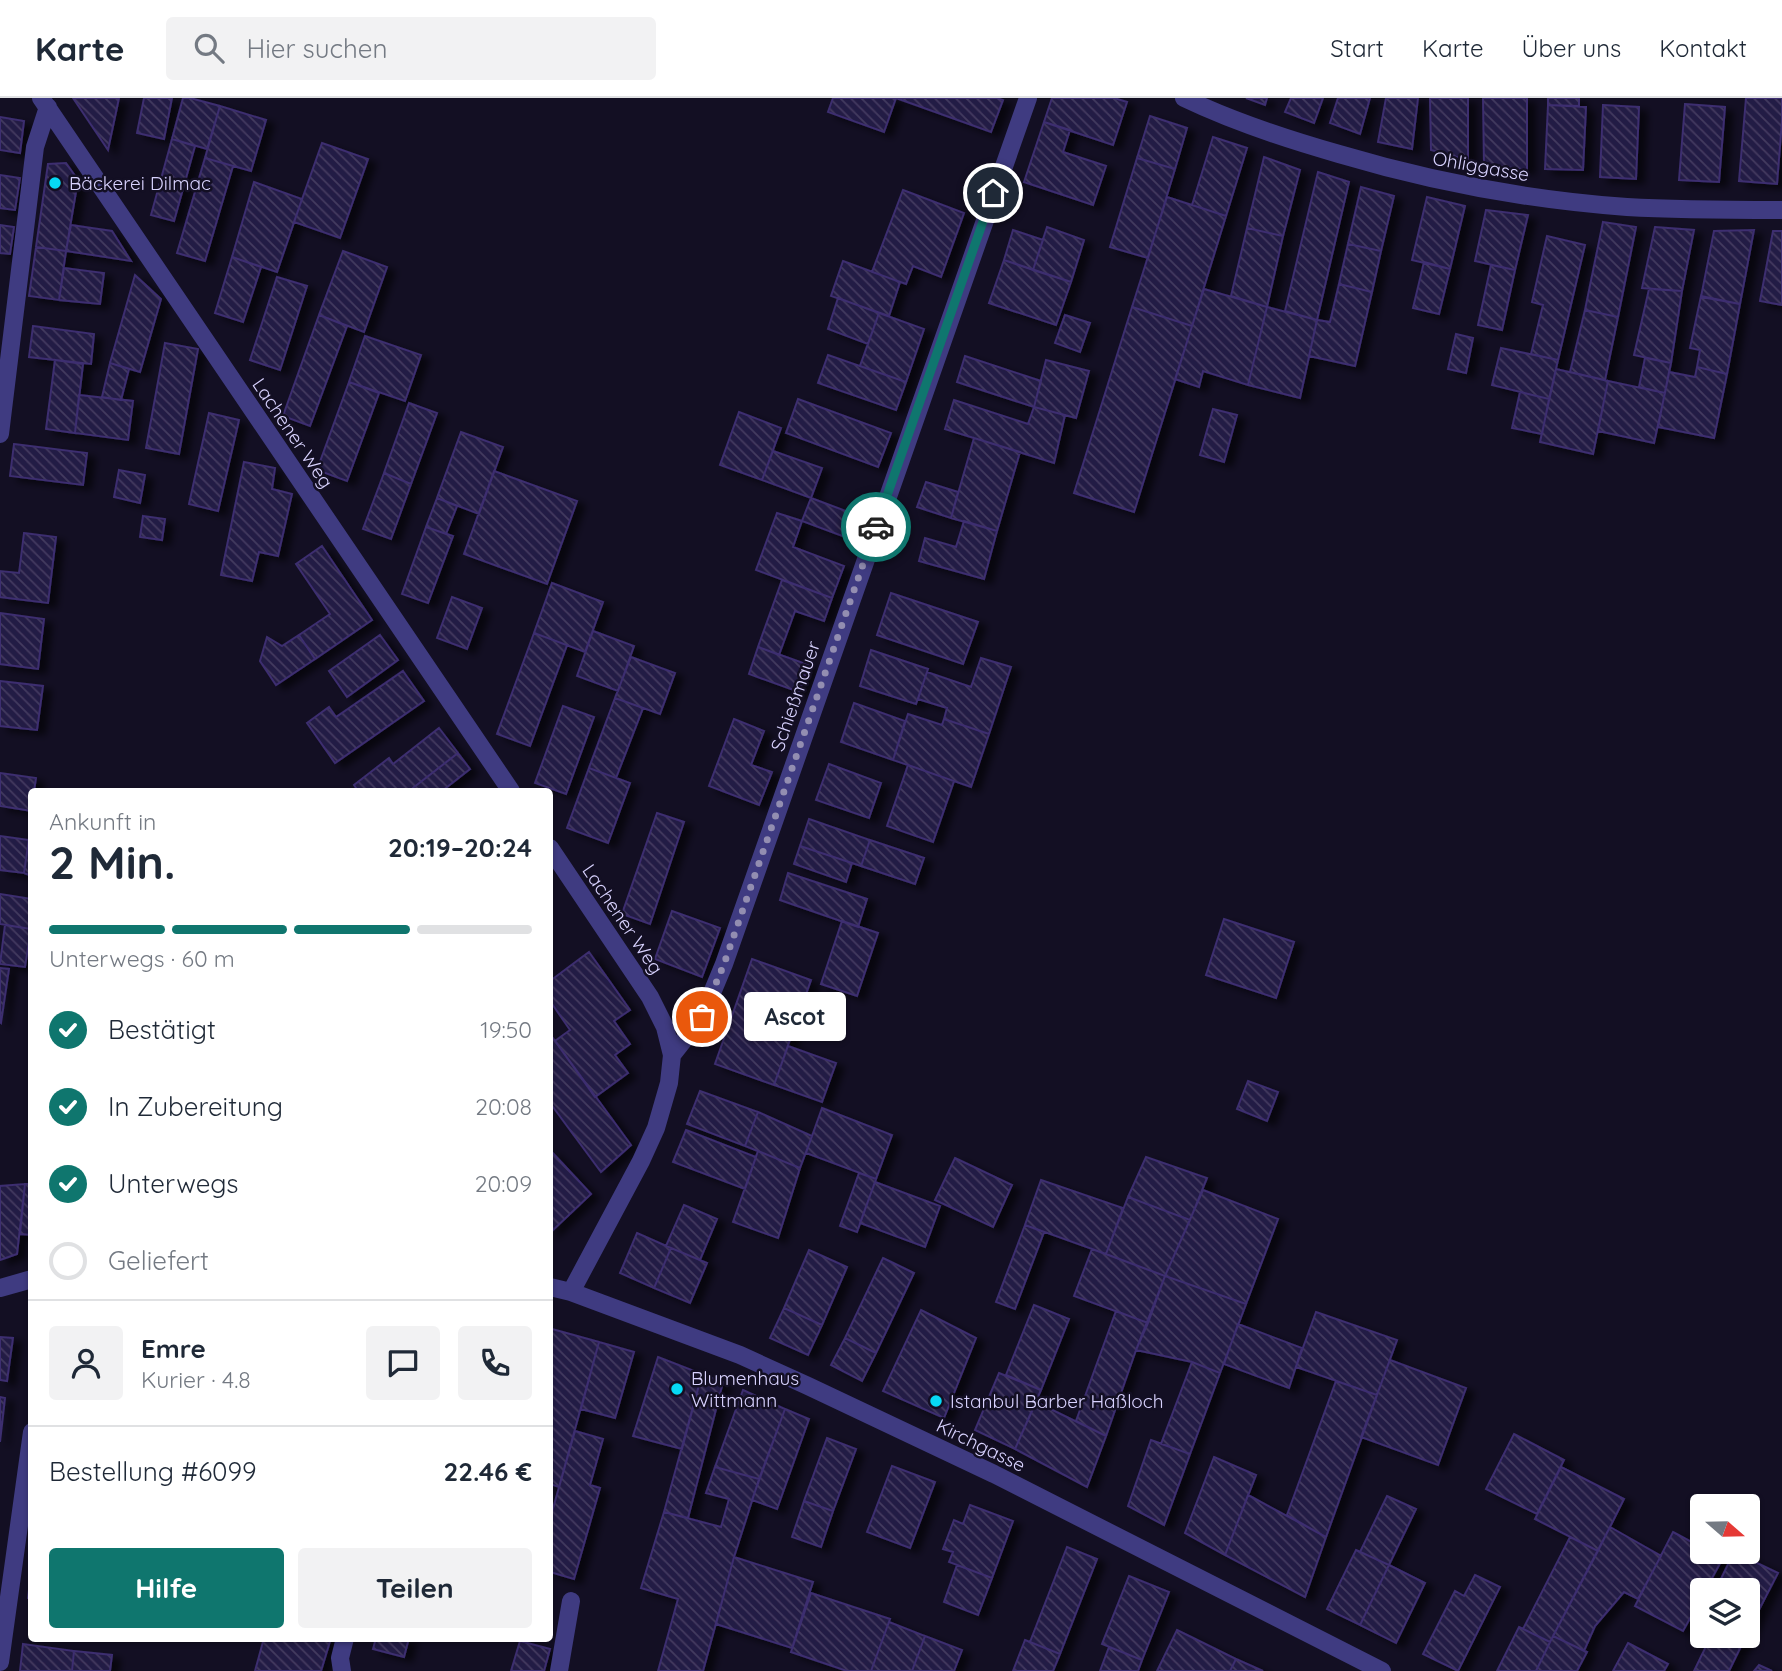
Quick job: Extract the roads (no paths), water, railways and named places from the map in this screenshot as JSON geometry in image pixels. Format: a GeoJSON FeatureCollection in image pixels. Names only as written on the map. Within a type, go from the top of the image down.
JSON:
{"type":"FeatureCollection","features":[{"type":"Feature","properties":{"kind":"street","name":"Schießmauer"},"geometry":{"type":"LineString","coordinates":[[672,1055],[702,1017],[724,964],[1027,98]]}},
{"type":"Feature","properties":{"kind":"street","name":"Ohliggasse"},"geometry":{"type":"LineString","coordinates":[[1184,98],[1250,127],[1367,163],[1508,194],[1630,207],[1782,210]]}},
{"type":"Feature","properties":{"kind":"street","name":"Lachener Weg"},"geometry":{"type":"LineString","coordinates":[[45,103],[509,788]]}},
{"type":"Feature","properties":{"kind":"street"},"geometry":{"type":"LineString","coordinates":[[0,434],[35,147],[45,103]]}},
{"type":"Feature","properties":{"kind":"street","name":"Lachener Weg"},"geometry":{"type":"LineString","coordinates":[[553,852],[650,997],[664,1027],[672,1055]]}},
{"type":"Feature","properties":{"kind":"street"},"geometry":{"type":"LineString","coordinates":[[571,1292],[656,1128],[669,1083],[672,1055]]}},
{"type":"Feature","properties":{"kind":"street"},"geometry":{"type":"LineString","coordinates":[[0,1288],[28,1280]]}},
{"type":"Feature","properties":{"kind":"street","name":"Kirchgasse"},"geometry":{"type":"LineString","coordinates":[[553,1288],[740,1355],[821,1392],[994,1474],[1362,1666],[1382,1671]]}},
{"type":"Feature","properties":{"kind":"street"},"geometry":{"type":"LineString","coordinates":[[0,1662],[28,1461]]}},
{"type":"Feature","properties":{"kind":"street"},"geometry":{"type":"LineString","coordinates":[[559,1671],[571,1601]]}},
{"type":"Feature","properties":{"kind":"street"},"geometry":{"type":"LineString","coordinates":[[342,1671],[340,1658],[344,1642]]}},
{"type":"Feature","properties":{"kind":"place","name":"Bäckerei Dilmac"},"geometry":{"type":"Point","coordinates":[55,183]}},
{"type":"Feature","properties":{"kind":"place","name":"Ascot"},"geometry":{"type":"Point","coordinates":[702,1017]}},
{"type":"Feature","properties":{"kind":"place","name":"Blumenhaus Wittmann"},"geometry":{"type":"Point","coordinates":[677,1389]}},
{"type":"Feature","properties":{"kind":"place","name":"Istanbul Barber Haßloch"},"geometry":{"type":"Point","coordinates":[936,1401]}}]}
